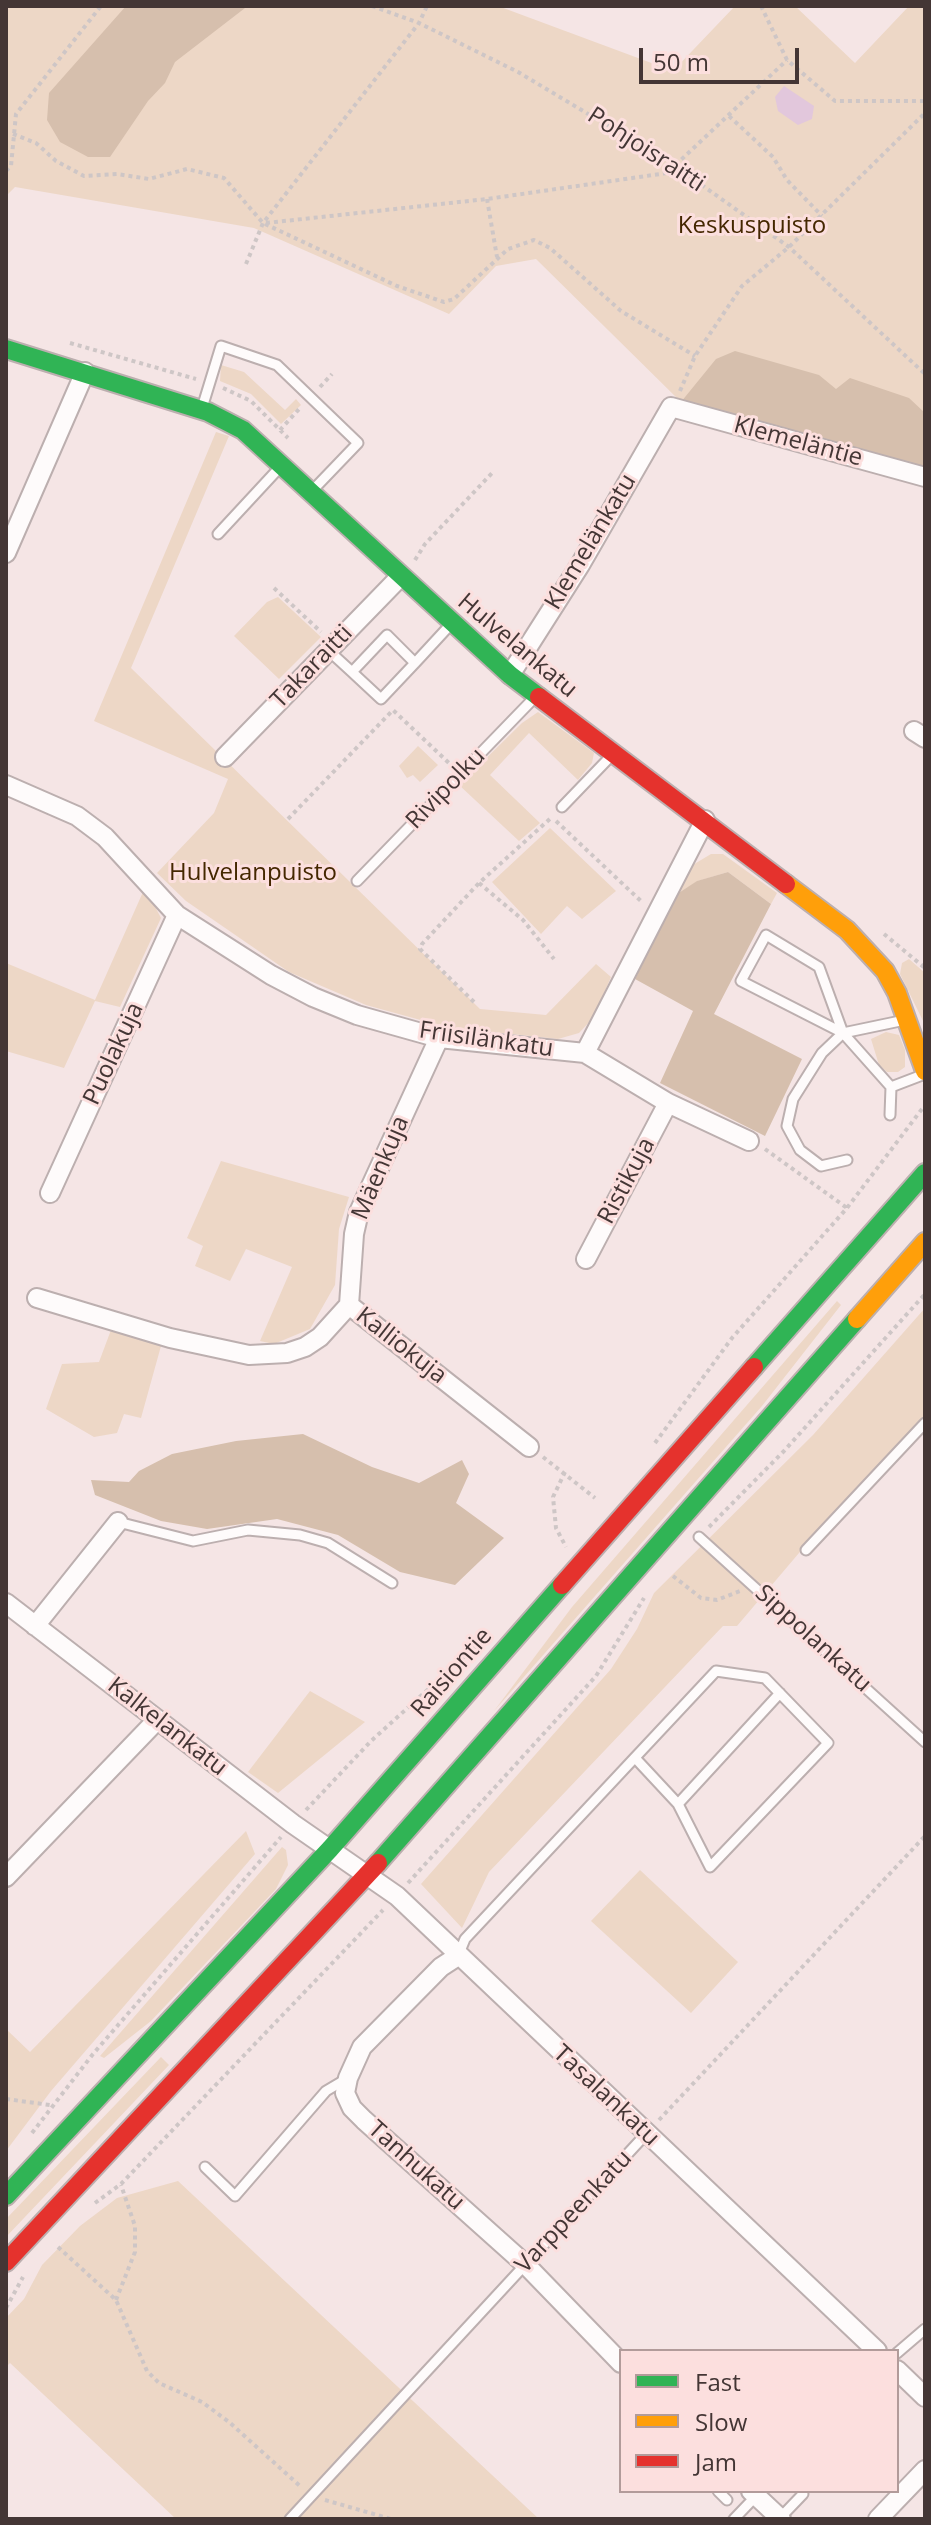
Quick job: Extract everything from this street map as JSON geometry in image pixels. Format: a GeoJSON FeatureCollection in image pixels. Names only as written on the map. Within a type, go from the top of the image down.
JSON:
{"type":"FeatureCollection","features":[{"type":"Feature","properties":{"kind":"main road","name":"Hulvelankatu"},"geometry":{"type":"LineString","coordinates":[[6,349],[202,410],[243,430],[510,675],[705,820],[867,949],[885,971],[920,1036],[925,1072]]}},
{"type":"Feature","properties":{"kind":"main road","name":"Raisiontie"},"geometry":{"type":"LineString","coordinates":[[6,2196],[330,1849],[925,1173]]}},
{"type":"Feature","properties":{"kind":"main road"},"geometry":{"type":"LineString","coordinates":[[6,2262],[368,1875],[925,1242]]}},
{"type":"Feature","properties":{"kind":"street"},"geometry":{"type":"LineString","coordinates":[[6,553],[85,372]]}},
{"type":"Feature","properties":{"kind":"street","name":"Klemeläntie"},"geometry":{"type":"LineString","coordinates":[[671,407],[925,477]]}},
{"type":"Feature","properties":{"kind":"street","name":"Klemelänkatu"},"geometry":{"type":"LineString","coordinates":[[510,675],[580,565],[671,407]]}},
{"type":"Feature","properties":{"kind":"street","name":"Takaraitti"},"geometry":{"type":"LineString","coordinates":[[225,757],[400,577]]}},
{"type":"Feature","properties":{"kind":"street","name":"Friisilänkatu"},"geometry":{"type":"LineString","coordinates":[[7,787],[77,816],[105,837],[177,915],[271,975],[313,997],[357,1015],[439,1038],[585,1053],[705,820]]}},
{"type":"Feature","properties":{"kind":"street","name":"Puolakuja"},"geometry":{"type":"LineString","coordinates":[[50,1193],[177,915]]}},
{"type":"Feature","properties":{"kind":"street","name":"Mäenkuja"},"geometry":{"type":"LineString","coordinates":[[349,1305],[354,1234],[359,1212],[439,1038]]}},
{"type":"Feature","properties":{"kind":"street"},"geometry":{"type":"LineString","coordinates":[[585,1053],[668,1103],[749,1141]]}},
{"type":"Feature","properties":{"kind":"street","name":"Ristikuja"},"geometry":{"type":"LineString","coordinates":[[586,1259],[668,1103]]}},
{"type":"Feature","properties":{"kind":"street","name":"Kalliokuja"},"geometry":{"type":"LineString","coordinates":[[37,1298],[170,1338],[249,1355],[287,1353],[305,1347],[320,1337],[349,1305],[529,1447]]}},
{"type":"Feature","properties":{"kind":"street"},"geometry":{"type":"LineString","coordinates":[[35,1626],[118,1522]]}},
{"type":"Feature","properties":{"kind":"street","name":"Kalkelankatu"},"geometry":{"type":"LineString","coordinates":[[6,1603],[293,1824],[330,1849]]}},
{"type":"Feature","properties":{"kind":"street"},"geometry":{"type":"LineString","coordinates":[[6,1877],[157,1720]]}},
{"type":"Feature","properties":{"kind":"street","name":"Tasalankatu"},"geometry":{"type":"LineString","coordinates":[[330,1849],[397,1896],[871,2349]]}},
{"type":"Feature","properties":{"kind":"street"},"geometry":{"type":"LineString","coordinates":[[348,2078],[362,2047],[386,2019],[441,1967],[458,1956]]}},
{"type":"Feature","properties":{"kind":"street","name":"Tanhukatu"},"geometry":{"type":"LineString","coordinates":[[348,2078],[345,2093],[352,2108],[526,2265],[619,2361]]}},
{"type":"Feature","properties":{"kind":"street"},"geometry":{"type":"LineString","coordinates":[[899,2372],[925,2397]]}},
{"type":"Feature","properties":{"kind":"street"},"geometry":{"type":"LineString","coordinates":[[878,2519],[925,2470]]}},
{"type":"Feature","properties":{"kind":"street"},"geometry":{"type":"LineString","coordinates":[[753,2494],[780,2519]]}},
{"type":"Feature","properties":{"kind":"lane"},"geometry":{"type":"LineString","coordinates":[[202,410],[221,346],[277,365],[358,443],[311,492]]}},
{"type":"Feature","properties":{"kind":"lane"},"geometry":{"type":"LineString","coordinates":[[218,534],[282,465]]}},
{"type":"Feature","properties":{"kind":"lane"},"geometry":{"type":"LineString","coordinates":[[331,647],[381,699],[451,624]]}},
{"type":"Feature","properties":{"kind":"lane"},"geometry":{"type":"LineString","coordinates":[[352,672],[387,635],[415,663]]}},
{"type":"Feature","properties":{"kind":"lane","name":"Rivipolku"},"geometry":{"type":"LineString","coordinates":[[357,881],[536,696]]}},
{"type":"Feature","properties":{"kind":"lane"},"geometry":{"type":"LineString","coordinates":[[562,807],[613,753]]}},
{"type":"Feature","properties":{"kind":"lane"},"geometry":{"type":"LineString","coordinates":[[843,1033],[819,967],[766,935],[741,981],[843,1033],[891,1087],[890,1115]]}},
{"type":"Feature","properties":{"kind":"lane"},"geometry":{"type":"LineString","coordinates":[[847,1160],[821,1166],[800,1150],[787,1126],[793,1099],[822,1053],[843,1033],[909,1019]]}},
{"type":"Feature","properties":{"kind":"lane"},"geometry":{"type":"LineString","coordinates":[[891,1087],[925,1072]]}},
{"type":"Feature","properties":{"kind":"lane"},"geometry":{"type":"LineString","coordinates":[[806,1550],[925,1423]]}},
{"type":"Feature","properties":{"kind":"lane"},"geometry":{"type":"LineString","coordinates":[[118,1522],[193,1541],[248,1530],[300,1535],[328,1543],[392,1583]]}},
{"type":"Feature","properties":{"kind":"lane","name":"Sippolankatu"},"geometry":{"type":"LineString","coordinates":[[699,1537],[925,1742]]}},
{"type":"Feature","properties":{"kind":"lane"},"geometry":{"type":"LineString","coordinates":[[458,1956],[465,1939],[637,1760],[716,1671],[765,1678],[828,1743],[710,1867],[678,1804],[637,1760]]}},
{"type":"Feature","properties":{"kind":"lane"},"geometry":{"type":"LineString","coordinates":[[678,1804],[780,1693]]}},
{"type":"Feature","properties":{"kind":"lane"},"geometry":{"type":"LineString","coordinates":[[205,2167],[235,2196],[326,2091],[348,2078]]}},
{"type":"Feature","properties":{"kind":"lane","name":"Varppeenkatu"},"geometry":{"type":"LineString","coordinates":[[290,2519],[646,2134]]}},
{"type":"Feature","properties":{"kind":"lane"},"geometry":{"type":"LineString","coordinates":[[899,2351],[925,2329]]}},
{"type":"Feature","properties":{"kind":"lane"},"geometry":{"type":"LineString","coordinates":[[720,2493],[727,2500]]}},
{"type":"Feature","properties":{"kind":"lane"},"geometry":{"type":"LineString","coordinates":[[734,2519],[753,2494]]}},
{"type":"Feature","properties":{"kind":"lane"},"geometry":{"type":"LineString","coordinates":[[780,2519],[803,2494]]}},
{"type":"Feature","properties":{"kind":"path"},"geometry":{"type":"LineString","coordinates":[[6,171],[11,166],[16,114],[101,6]]}},
{"type":"Feature","properties":{"kind":"path","name":"Pohjoisraitti"},"geometry":{"type":"LineString","coordinates":[[372,6],[419,23],[526,77],[675,166],[789,247],[925,374]]}},
{"type":"Feature","properties":{"kind":"path"},"geometry":{"type":"LineString","coordinates":[[246,264],[263,223],[419,23],[427,6]]}},
{"type":"Feature","properties":{"kind":"path"},"geometry":{"type":"LineString","coordinates":[[761,6],[787,60],[835,101],[925,101]]}},
{"type":"Feature","properties":{"kind":"path"},"geometry":{"type":"LineString","coordinates":[[263,223],[487,199],[667,173],[787,60]]}},
{"type":"Feature","properties":{"kind":"path"},"geometry":{"type":"LineString","coordinates":[[671,407],[695,356],[742,286],[822,216],[925,113]]}},
{"type":"Feature","properties":{"kind":"path"},"geometry":{"type":"LineString","coordinates":[[729,116],[773,157],[787,180],[822,216]]}},
{"type":"Feature","properties":{"kind":"path"},"geometry":{"type":"LineString","coordinates":[[13,134],[36,143],[56,161],[84,176],[117,174],[149,179],[187,169],[224,178],[263,223],[397,286],[444,302],[454,299],[508,249],[534,240],[550,248],[621,311],[695,356]]}},
{"type":"Feature","properties":{"kind":"path"},"geometry":{"type":"LineString","coordinates":[[487,199],[497,257]]}},
{"type":"Feature","properties":{"kind":"path"},"geometry":{"type":"LineString","coordinates":[[413,563],[425,544],[493,472]]}},
{"type":"Feature","properties":{"kind":"path"},"geometry":{"type":"LineString","coordinates":[[274,588],[331,647]]}},
{"type":"Feature","properties":{"kind":"path"},"geometry":{"type":"LineString","coordinates":[[288,819],[393,710],[451,765]]}},
{"type":"Feature","properties":{"kind":"path"},"geometry":{"type":"LineString","coordinates":[[474,1002],[420,949],[479,883],[562,807]]}},
{"type":"Feature","properties":{"kind":"path"},"geometry":{"type":"LineString","coordinates":[[551,817],[626,891],[658,913]]}},
{"type":"Feature","properties":{"kind":"path"},"geometry":{"type":"LineString","coordinates":[[479,883],[523,920],[554,959]]}},
{"type":"Feature","properties":{"kind":"path"},"geometry":{"type":"LineString","coordinates":[[647,1456],[672,1416],[732,1338],[847,1208],[925,1105]]}},
{"type":"Feature","properties":{"kind":"path"},"geometry":{"type":"LineString","coordinates":[[749,1141],[847,1208]]}},
{"type":"Feature","properties":{"kind":"path"},"geometry":{"type":"LineString","coordinates":[[699,1537],[784,1451],[925,1294]]}},
{"type":"Feature","properties":{"kind":"path"},"geometry":{"type":"LineString","coordinates":[[529,1447],[595,1498]]}},
{"type":"Feature","properties":{"kind":"path"},"geometry":{"type":"LineString","coordinates":[[565,1472],[553,1497],[553,1516],[569,1553],[579,1543]]}},
{"type":"Feature","properties":{"kind":"path"},"geometry":{"type":"LineString","coordinates":[[673,1576],[701,1598],[717,1600],[752,1583]]}},
{"type":"Feature","properties":{"kind":"path"},"geometry":{"type":"LineString","coordinates":[[90,2206],[121,2184],[397,1896],[596,1676],[648,1589]]}},
{"type":"Feature","properties":{"kind":"path"},"geometry":{"type":"LineString","coordinates":[[23,2143],[50,2105],[293,1824],[371,1741],[485,1639]]}},
{"type":"Feature","properties":{"kind":"path","name":"Varppeenkatu"},"geometry":{"type":"LineString","coordinates":[[646,2134],[925,1836]]}},
{"type":"Feature","properties":{"kind":"path"},"geometry":{"type":"LineString","coordinates":[[6,2099],[50,2105]]}},
{"type":"Feature","properties":{"kind":"path"},"geometry":{"type":"LineString","coordinates":[[116,2300],[135,2252],[135,2226],[121,2184]]}},
{"type":"Feature","properties":{"kind":"path"},"geometry":{"type":"LineString","coordinates":[[58,2247],[116,2300],[147,2371],[159,2383],[202,2402],[229,2422],[311,2496],[391,2519]]}},
{"type":"Feature","properties":{"kind":"path"},"geometry":{"type":"LineString","coordinates":[[6,2308],[25,2273]]}},
{"type":"Feature","properties":{"kind":"green space","name":"Keskuspuisto"},"geometry":{"type":"Polygon","coordinates":[[[6,6],[498,6],[673,71],[735,6],[795,6],[855,63],[909,6],[925,6],[925,469],[681,402],[536,259],[496,266],[449,314],[254,228],[15,187],[6,196],[6,6]]]}},
{"type":"Feature","properties":{"kind":"green space"},"geometry":{"type":"Polygon","coordinates":[[[221,365],[244,372],[285,410],[296,399],[301,405],[281,424],[251,394],[220,381],[221,365]]]}},
{"type":"Feature","properties":{"kind":"green space","name":"Hulvelanpuisto"},"geometry":{"type":"Polygon","coordinates":[[[216,432],[229,436],[131,668],[480,1009],[546,1015],[596,964],[611,977],[594,1017],[579,1033],[558,1039],[446,1027],[366,1005],[289,972],[186,901],[157,873],[214,813],[228,779],[94,721],[216,432]]]}},
{"type":"Feature","properties":{"kind":"green space"},"geometry":{"type":"Polygon","coordinates":[[[278,597],[321,637],[279,679],[234,636],[267,602],[278,597]]]}},
{"type":"Feature","properties":{"kind":"green space"},"geometry":{"type":"Polygon","coordinates":[[[538,712],[594,753],[592,763],[578,780],[529,733],[490,775],[540,823],[519,841],[459,785],[522,723],[538,712]]]}},
{"type":"Feature","properties":{"kind":"green space"},"geometry":{"type":"Polygon","coordinates":[[[418,746],[438,765],[420,782],[413,775],[407,778],[399,766],[418,746]]]}},
{"type":"Feature","properties":{"kind":"green space"},"geometry":{"type":"Polygon","coordinates":[[[550,828],[616,891],[582,919],[567,906],[541,934],[492,882],[550,828]]]}},
{"type":"Feature","properties":{"kind":"green space"},"geometry":{"type":"Polygon","coordinates":[[[711,854],[723,854],[777,893],[771,904],[728,872],[698,881],[677,894],[691,866],[711,854]]]}},
{"type":"Feature","properties":{"kind":"green space"},"geometry":{"type":"Polygon","coordinates":[[[143,892],[150,897],[161,918],[120,1007],[95,1001],[64,1068],[6,1051],[6,963],[95,1000],[143,892]]]}},
{"type":"Feature","properties":{"kind":"green space"},"geometry":{"type":"Polygon","coordinates":[[[909,959],[925,973],[925,1025],[900,974],[902,963],[909,959]]]}},
{"type":"Feature","properties":{"kind":"green space"},"geometry":{"type":"Polygon","coordinates":[[[886,1032],[899,1035],[905,1050],[905,1067],[898,1072],[887,1072],[879,1065],[871,1039],[886,1032]]]}},
{"type":"Feature","properties":{"kind":"green space"},"geometry":{"type":"Polygon","coordinates":[[[221,1161],[349,1197],[339,1229],[335,1285],[310,1329],[274,1344],[260,1341],[292,1267],[246,1249],[230,1281],[195,1266],[203,1246],[187,1238],[221,1161]]]}},
{"type":"Feature","properties":{"kind":"green space"},"geometry":{"type":"Polygon","coordinates":[[[837,1301],[841,1305],[762,1406],[494,1711],[572,1607],[837,1301]]]}},
{"type":"Feature","properties":{"kind":"green space"},"geometry":{"type":"Polygon","coordinates":[[[925,1308],[925,1419],[799,1553],[737,1626],[723,1626],[489,1872],[462,1928],[421,1884],[611,1669],[637,1629],[654,1593],[813,1435],[925,1308]]]}},
{"type":"Feature","properties":{"kind":"green space"},"geometry":{"type":"Polygon","coordinates":[[[111,1330],[161,1346],[141,1418],[124,1414],[117,1433],[94,1437],[46,1409],[62,1364],[99,1362],[111,1330]]]}},
{"type":"Feature","properties":{"kind":"green space"},"geometry":{"type":"Polygon","coordinates":[[[310,1691],[365,1722],[278,1793],[248,1772],[310,1691]]]}},
{"type":"Feature","properties":{"kind":"green space"},"geometry":{"type":"Polygon","coordinates":[[[246,1831],[255,1854],[51,2091],[6,2151],[6,2029],[30,2052],[246,1831]]]}},
{"type":"Feature","properties":{"kind":"green space"},"geometry":{"type":"Polygon","coordinates":[[[282,1847],[286,1850],[288,1865],[276,1889],[151,2021],[104,2058],[100,2056],[282,1847]]]}},
{"type":"Feature","properties":{"kind":"green space"},"geometry":{"type":"Polygon","coordinates":[[[640,1870],[738,1962],[691,2013],[591,1921],[640,1870]]]}},
{"type":"Feature","properties":{"kind":"green space"},"geometry":{"type":"Polygon","coordinates":[[[161,2057],[169,2065],[6,2237],[6,2219],[161,2057]]]}},
{"type":"Feature","properties":{"kind":"green space"},"geometry":{"type":"Polygon","coordinates":[[[178,2181],[539,2519],[176,2519],[10,2363],[6,2367],[6,2318],[24,2299],[42,2265],[80,2226],[117,2198],[178,2181]]]}},
{"type":"Feature","properties":{"kind":"shaded area"},"geometry":{"type":"Polygon","coordinates":[[[126,6],[245,8],[175,62],[165,83],[148,101],[110,157],[88,157],[60,142],[47,120],[49,93],[126,6]]]}},
{"type":"Feature","properties":{"kind":"shaded area"},"geometry":{"type":"Polygon","coordinates":[[[784,86],[814,106],[812,119],[798,125],[778,111],[775,97],[784,86]]]}},
{"type":"Feature","properties":{"kind":"shaded area"},"geometry":{"type":"Polygon","coordinates":[[[735,351],[819,375],[836,389],[850,378],[909,398],[925,413],[925,469],[681,402],[716,359],[735,351]]]}},
{"type":"Feature","properties":{"kind":"shaded area"},"geometry":{"type":"Polygon","coordinates":[[[728,872],[771,904],[714,1014],[802,1059],[765,1136],[660,1083],[693,1011],[635,979],[677,894],[697,881],[728,872]]]}},
{"type":"Feature","properties":{"kind":"shaded area"},"geometry":{"type":"Polygon","coordinates":[[[303,1434],[372,1467],[419,1483],[462,1460],[469,1474],[456,1503],[504,1538],[455,1585],[400,1572],[338,1535],[277,1519],[207,1529],[161,1521],[95,1495],[91,1480],[129,1482],[139,1471],[172,1454],[236,1441],[303,1434]]]}},
{"type":"Feature","properties":{"kind":"traffic: fast"},"geometry":{"type":"LineString","coordinates":[[6,349],[208,412],[243,430],[510,675],[539,697]]}},
{"type":"Feature","properties":{"kind":"traffic: fast"},"geometry":{"type":"LineString","coordinates":[[754,1367],[925,1173]]}},
{"type":"Feature","properties":{"kind":"traffic: fast"},"geometry":{"type":"LineString","coordinates":[[378,1863],[857,1319]]}},
{"type":"Feature","properties":{"kind":"traffic: fast"},"geometry":{"type":"LineString","coordinates":[[6,2196],[330,1849],[562,1585]]}},
{"type":"Feature","properties":{"kind":"traffic: slow"},"geometry":{"type":"LineString","coordinates":[[786,884],[847,930],[885,971],[897,993],[925,1071]]}},
{"type":"Feature","properties":{"kind":"traffic: slow"},"geometry":{"type":"LineString","coordinates":[[857,1319],[925,1242]]}},
{"type":"Feature","properties":{"kind":"traffic: jam"},"geometry":{"type":"LineString","coordinates":[[539,697],[786,884]]}},
{"type":"Feature","properties":{"kind":"traffic: jam"},"geometry":{"type":"LineString","coordinates":[[562,1585],[754,1367]]}},
{"type":"Feature","properties":{"kind":"traffic: jam"},"geometry":{"type":"LineString","coordinates":[[6,2262],[378,1863]]}}]}
